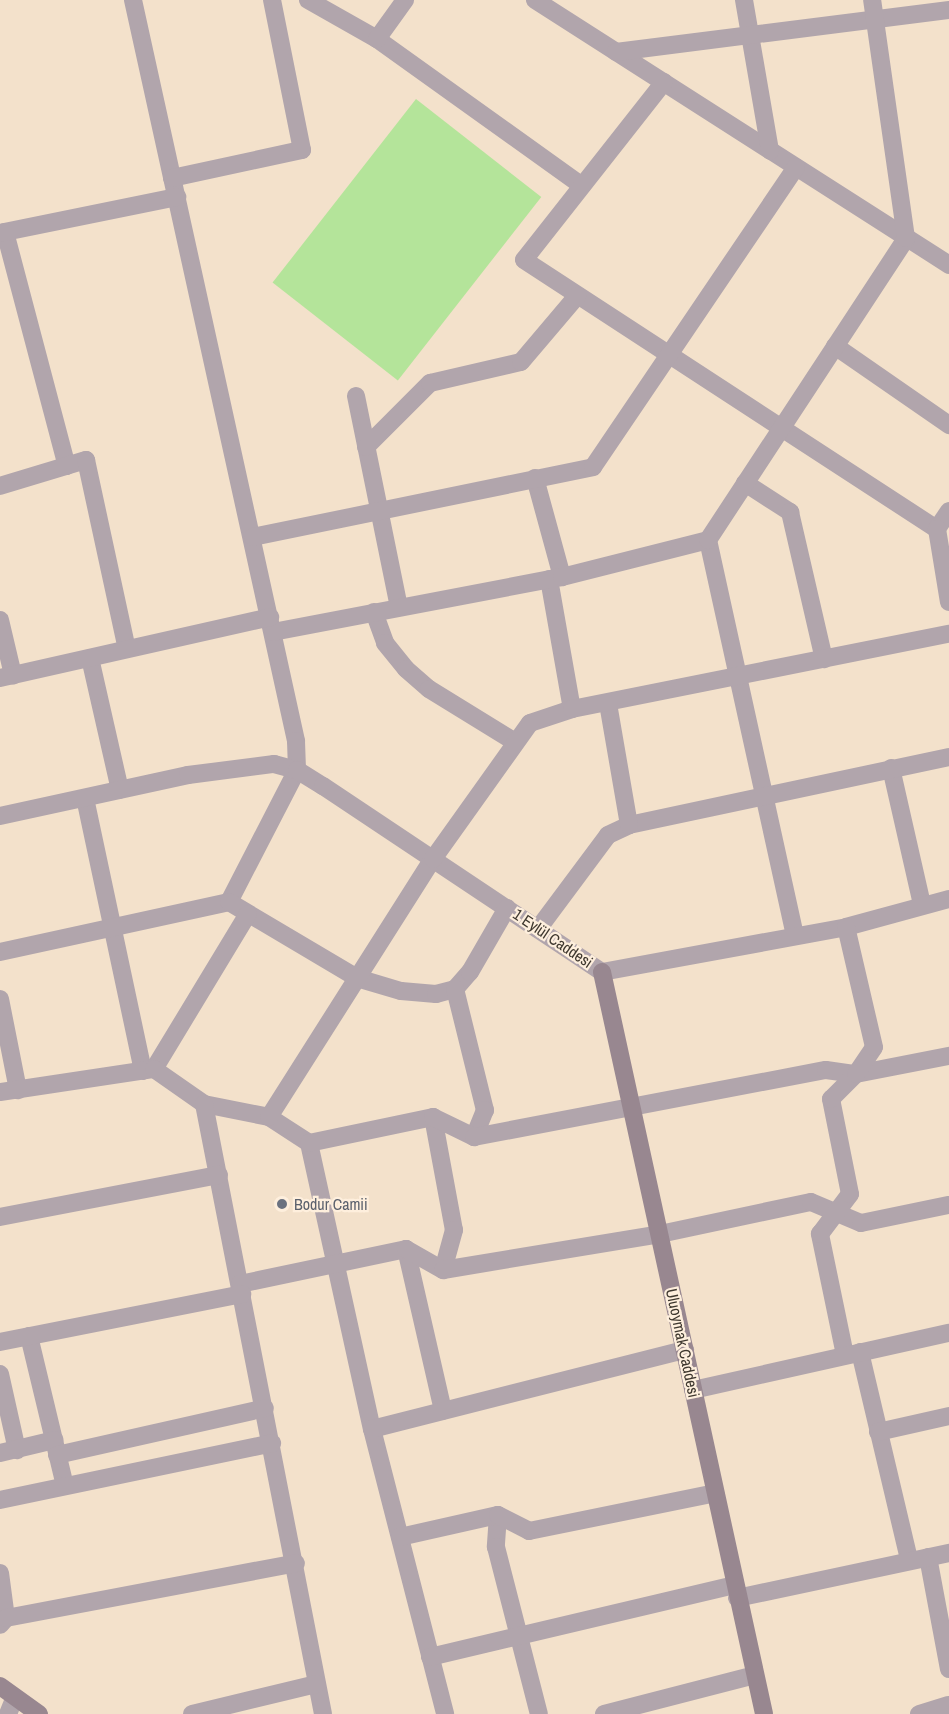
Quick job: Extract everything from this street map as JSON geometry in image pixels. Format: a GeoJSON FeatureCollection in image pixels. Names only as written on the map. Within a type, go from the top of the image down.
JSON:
{"type":"FeatureCollection","features":[{"type":"Feature","properties":{"kind":"street"},"geometry":{"type":"LineString","coordinates":[[134,0],[296,741],[297,770],[229,902]]}},
{"type":"Feature","properties":{"kind":"street"},"geometry":{"type":"LineString","coordinates":[[172,178],[302,150],[272,0]]}},
{"type":"Feature","properties":{"kind":"street"},"geometry":{"type":"LineString","coordinates":[[308,0],[377,39],[582,186]]}},
{"type":"Feature","properties":{"kind":"street"},"geometry":{"type":"LineString","coordinates":[[377,39],[405,0]]}},
{"type":"Feature","properties":{"kind":"street"},"geometry":{"type":"LineString","coordinates":[[536,0],[906,238],[948,262]]}},
{"type":"Feature","properties":{"kind":"street"},"geometry":{"type":"LineString","coordinates":[[744,0],[770,151]]}},
{"type":"Feature","properties":{"kind":"street"},"geometry":{"type":"LineString","coordinates":[[616,52],[749,34],[874,8],[949,10]]}},
{"type":"Feature","properties":{"kind":"street"},"geometry":{"type":"LineString","coordinates":[[0,620],[7,676],[128,649],[272,624],[374,612],[555,578],[708,540],[906,238],[874,8]]}},
{"type":"Feature","properties":{"kind":"street"},"geometry":{"type":"LineString","coordinates":[[664,82],[524,260],[780,429],[937,529]]}},
{"type":"Feature","properties":{"kind":"street"},"geometry":{"type":"LineString","coordinates":[[253,537],[593,466],[796,167]]}},
{"type":"Feature","properties":{"kind":"street"},"geometry":{"type":"LineString","coordinates":[[67,466],[2,233],[177,197]]}},
{"type":"Feature","properties":{"kind":"street"},"geometry":{"type":"LineString","coordinates":[[366,447],[430,382],[521,362],[577,296]]}},
{"type":"Feature","properties":{"kind":"street"},"geometry":{"type":"LineString","coordinates":[[835,345],[949,425]]}},
{"type":"Feature","properties":{"kind":"street"},"geometry":{"type":"LineString","coordinates":[[356,396],[399,607]]}},
{"type":"Feature","properties":{"kind":"street"},"geometry":{"type":"LineString","coordinates":[[0,486],[86,460],[128,649]]}},
{"type":"Feature","properties":{"kind":"street"},"geometry":{"type":"LineString","coordinates":[[535,478],[555,578],[572,710]]}},
{"type":"Feature","properties":{"kind":"street"},"geometry":{"type":"LineString","coordinates":[[745,483],[790,512],[824,659]]}},
{"type":"Feature","properties":{"kind":"street"},"geometry":{"type":"LineString","coordinates":[[949,511],[937,529],[949,602]]}},
{"type":"Feature","properties":{"kind":"street"},"geometry":{"type":"LineString","coordinates":[[708,540],[795,936]]}},
{"type":"Feature","properties":{"kind":"street"},"geometry":{"type":"LineString","coordinates":[[374,612],[385,643],[406,669],[429,689],[515,742]]}},
{"type":"Feature","properties":{"kind":"street"},"geometry":{"type":"LineString","coordinates":[[269,1117],[434,859],[530,723],[572,710],[949,634]]}},
{"type":"Feature","properties":{"kind":"street"},"geometry":{"type":"LineString","coordinates":[[90,658],[120,790]]}},
{"type":"Feature","properties":{"kind":"street"},"geometry":{"type":"LineString","coordinates":[[608,704],[628,825]]}},
{"type":"Feature","properties":{"kind":"street"},"geometry":{"type":"LineString","coordinates":[[538,929],[608,835],[628,825],[949,757]]}},
{"type":"Feature","properties":{"kind":"street"},"geometry":{"type":"LineString","coordinates":[[0,816],[120,790],[274,764],[297,770]]}},
{"type":"Feature","properties":{"kind":"street"},"geometry":{"type":"LineString","coordinates":[[891,768],[922,905]]}},
{"type":"Feature","properties":{"kind":"street","name":"1 Eylül Caddesi"},"geometry":{"type":"LineString","coordinates":[[297,770],[602,972],[846,927],[949,899]]}},
{"type":"Feature","properties":{"kind":"street"},"geometry":{"type":"LineString","coordinates":[[85,798],[113,929],[149,1070]]}},
{"type":"Feature","properties":{"kind":"street"},"geometry":{"type":"LineString","coordinates":[[0,952],[229,902],[357,978],[401,991],[436,994],[455,989],[470,972],[507,908]]}},
{"type":"Feature","properties":{"kind":"street"},"geometry":{"type":"LineString","coordinates":[[149,1070],[248,914]]}},
{"type":"Feature","properties":{"kind":"street"},"geometry":{"type":"LineString","coordinates":[[846,927],[874,1047],[856,1074],[831,1099],[850,1194],[820,1234],[853,1354],[878,1431],[909,1560]]}},
{"type":"Feature","properties":{"kind":"street","name":"Uluoymak Caddesi"},"geometry":{"type":"LineString","coordinates":[[602,972],[764,1714]]}},
{"type":"Feature","properties":{"kind":"street"},"geometry":{"type":"LineString","coordinates":[[455,989],[485,1110],[474,1137]]}},
{"type":"Feature","properties":{"kind":"street"},"geometry":{"type":"LineString","coordinates":[[0,999],[9,1091],[149,1070],[204,1104],[269,1117],[309,1143],[433,1117],[474,1137],[826,1070],[856,1074],[949,1056]]}},
{"type":"Feature","properties":{"kind":"street"},"geometry":{"type":"LineString","coordinates":[[204,1104],[296,1563],[323,1714]]}},
{"type":"Feature","properties":{"kind":"street"},"geometry":{"type":"LineString","coordinates":[[433,1117],[454,1230],[443,1270]]}},
{"type":"Feature","properties":{"kind":"street"},"geometry":{"type":"LineString","coordinates":[[309,1143],[334,1265],[372,1429],[445,1714]]}},
{"type":"Feature","properties":{"kind":"street"},"geometry":{"type":"LineString","coordinates":[[1,1212],[219,1175]]}},
{"type":"Feature","properties":{"kind":"street"},"geometry":{"type":"LineString","coordinates":[[0,1342],[241,1289],[406,1249],[443,1270],[660,1234],[811,1202],[861,1223],[949,1205]]}},
{"type":"Feature","properties":{"kind":"street"},"geometry":{"type":"LineString","coordinates":[[406,1249],[443,1411]]}},
{"type":"Feature","properties":{"kind":"street"},"geometry":{"type":"LineString","coordinates":[[693,1390],[949,1333]]}},
{"type":"Feature","properties":{"kind":"street"},"geometry":{"type":"LineString","coordinates":[[29,1336],[65,1486]]}},
{"type":"Feature","properties":{"kind":"street"},"geometry":{"type":"LineString","coordinates":[[372,1429],[685,1350]]}},
{"type":"Feature","properties":{"kind":"street"},"geometry":{"type":"LineString","coordinates":[[0,1374],[9,1451],[56,1448],[265,1408]]}},
{"type":"Feature","properties":{"kind":"street"},"geometry":{"type":"LineString","coordinates":[[878,1431],[949,1416]]}},
{"type":"Feature","properties":{"kind":"street"},"geometry":{"type":"LineString","coordinates":[[0,1500],[272,1443]]}},
{"type":"Feature","properties":{"kind":"street"},"geometry":{"type":"LineString","coordinates":[[400,1537],[498,1515],[529,1531],[715,1492]]}},
{"type":"Feature","properties":{"kind":"street"},"geometry":{"type":"LineString","coordinates":[[498,1515],[496,1546],[539,1714]]}},
{"type":"Feature","properties":{"kind":"street"},"geometry":{"type":"LineString","coordinates":[[430,1657],[519,1634],[736,1591],[949,1553]]}},
{"type":"Feature","properties":{"kind":"street"},"geometry":{"type":"LineString","coordinates":[[928,1557],[949,1669]]}},
{"type":"Feature","properties":{"kind":"street"},"geometry":{"type":"LineString","coordinates":[[0,1573],[3,1621],[296,1563]]}},
{"type":"Feature","properties":{"kind":"street"},"geometry":{"type":"LineString","coordinates":[[604,1714],[755,1675]]}},
{"type":"Feature","properties":{"kind":"street"},"geometry":{"type":"LineString","coordinates":[[192,1714],[316,1684]]}},
{"type":"Feature","properties":{"kind":"street"},"geometry":{"type":"LineString","coordinates":[[0,1686],[39,1714]]}},
{"type":"Feature","properties":{"kind":"street"},"geometry":{"type":"LineString","coordinates":[[8,1714],[15,1697]]}},
{"type":"Feature","properties":{"kind":"street"},"geometry":{"type":"LineString","coordinates":[[919,1714],[949,1705]]}},
{"type":"Feature","properties":{"kind":"green space"},"geometry":{"type":"Polygon","coordinates":[[[416,99],[541,197],[398,380],[273,283],[416,99]]]}},
{"type":"Feature","properties":{"kind":"place","name":"Bodur Camii"},"geometry":{"type":"Point","coordinates":[282,1204]}}]}
